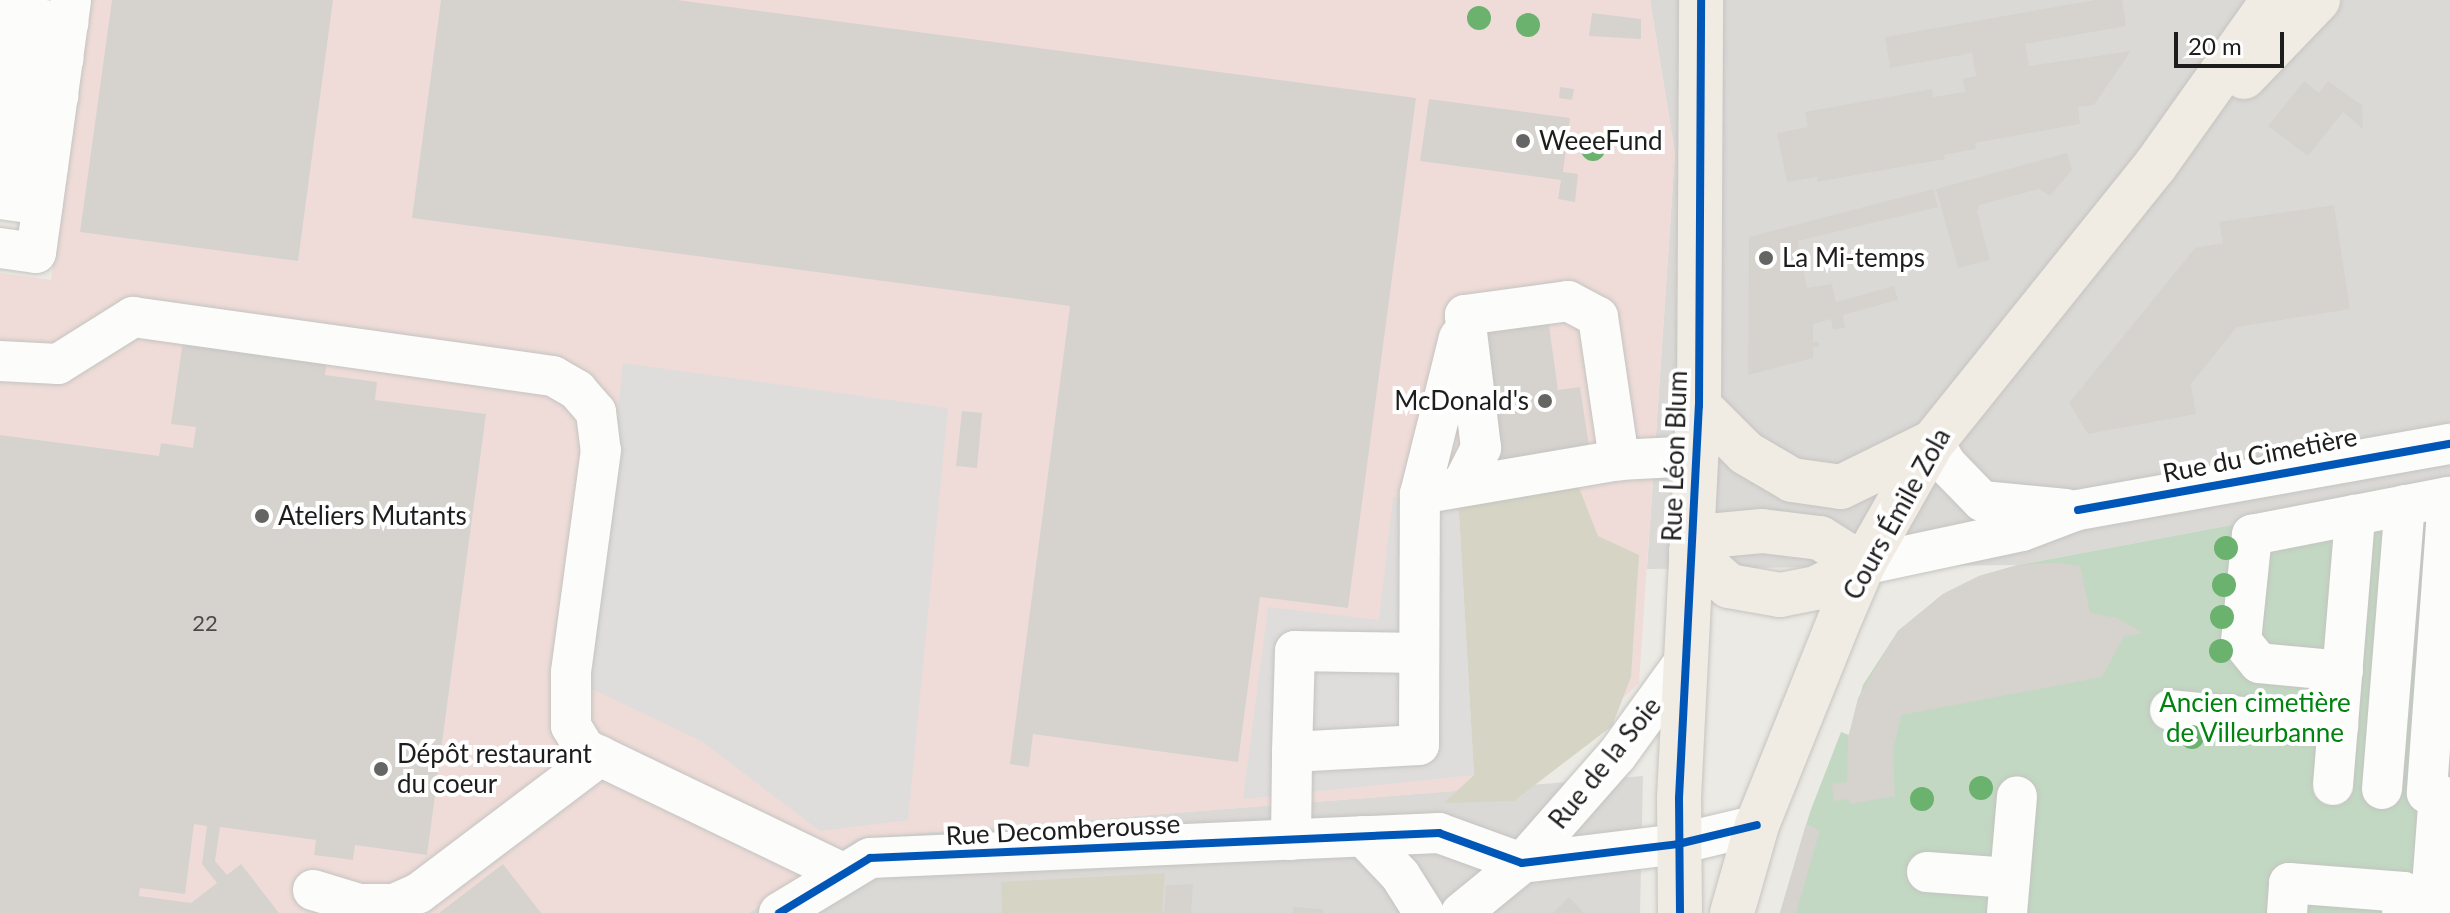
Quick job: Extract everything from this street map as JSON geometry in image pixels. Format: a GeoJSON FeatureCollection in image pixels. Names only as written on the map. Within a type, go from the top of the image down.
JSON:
{"type":"FeatureCollection","features":[{"type":"Feature","properties":{"kind":"main road","name":"Rue Léon Blum"},"geometry":{"type":"LineString","coordinates":[[1680,913],[1678,844],[1699,406],[1701,0]]}},
{"type":"Feature","properties":{"kind":"main road","name":"Cours Émile Zola"},"geometry":{"type":"LineString","coordinates":[[1732,913],[1757,825],[1863,565],[1933,442],[2155,166],[2273,0]]}},
{"type":"Feature","properties":{"kind":"main road","name":"Cours Émile Zola"},"geometry":{"type":"LineString","coordinates":[[2155,166],[2318,0]]}},
{"type":"Feature","properties":{"kind":"main road"},"geometry":{"type":"LineString","coordinates":[[1699,406],[1746,453],[1792,480],[1841,487],[1933,442]]}},
{"type":"Feature","properties":{"kind":"main road"},"geometry":{"type":"LineString","coordinates":[[1762,531],[1820,538],[1863,565],[1816,588],[1780,595],[1729,586],[1691,552],[1719,535],[1762,531]]}},
{"type":"Feature","properties":{"kind":"street"},"geometry":{"type":"LineString","coordinates":[[0,14],[58,98],[18,250]]}},
{"type":"Feature","properties":{"kind":"street"},"geometry":{"type":"LineString","coordinates":[[0,51],[58,98]]}},
{"type":"Feature","properties":{"kind":"street"},"geometry":{"type":"LineString","coordinates":[[0,88],[58,98]]}},
{"type":"Feature","properties":{"kind":"street"},"geometry":{"type":"LineString","coordinates":[[0,125],[58,98]]}},
{"type":"Feature","properties":{"kind":"street"},"geometry":{"type":"LineString","coordinates":[[0,163],[58,98]]}},
{"type":"Feature","properties":{"kind":"street"},"geometry":{"type":"LineString","coordinates":[[0,199],[58,98]]}},
{"type":"Feature","properties":{"kind":"street"},"geometry":{"type":"LineString","coordinates":[[1465,315],[1568,301],[1598,317],[1619,460]]}},
{"type":"Feature","properties":{"kind":"street"},"geometry":{"type":"LineString","coordinates":[[1462,485],[1481,448],[1465,315]]}},
{"type":"Feature","properties":{"kind":"street"},"geometry":{"type":"LineString","coordinates":[[1292,752],[1419,745],[1420,494],[1465,315]]}},
{"type":"Feature","properties":{"kind":"street"},"geometry":{"type":"LineString","coordinates":[[0,361],[58,364],[133,317],[553,376],[577,390],[596,412],[601,450],[571,673],[571,726],[585,749],[843,873]]}},
{"type":"Feature","properties":{"kind":"street","name":"Rue du Cimetière"},"geometry":{"type":"LineString","coordinates":[[1863,565],[2022,531],[2078,510],[2442,440]]}},
{"type":"Feature","properties":{"kind":"street","name":"Rue du Cimetière"},"geometry":{"type":"LineString","coordinates":[[1933,442],[1947,465],[1982,501],[2078,510]]}},
{"type":"Feature","properties":{"kind":"street"},"geometry":{"type":"LineString","coordinates":[[1420,494],[1619,460],[1696,456]]}},
{"type":"Feature","properties":{"kind":"street"},"geometry":{"type":"LineString","coordinates":[[2287,913],[2289,883],[2412,906],[2435,845],[2433,793],[2448,497],[2252,535],[2241,641],[2259,663],[2343,671]]}},
{"type":"Feature","properties":{"kind":"street"},"geometry":{"type":"LineString","coordinates":[[2382,789],[2405,505]]}},
{"type":"Feature","properties":{"kind":"street"},"geometry":{"type":"LineString","coordinates":[[2333,785],[2355,515]]}},
{"type":"Feature","properties":{"kind":"street"},"geometry":{"type":"LineString","coordinates":[[1291,840],[1295,651],[1419,653]]}},
{"type":"Feature","properties":{"kind":"street","name":"Rue de la Soie"},"geometry":{"type":"LineString","coordinates":[[1461,913],[1522,863],[1617,755],[1685,661]]}},
{"type":"Feature","properties":{"kind":"street"},"geometry":{"type":"LineString","coordinates":[[2170,710],[2338,726]]}},
{"type":"Feature","properties":{"kind":"street"},"geometry":{"type":"LineString","coordinates":[[313,890],[359,904],[394,904],[419,893],[600,756]]}},
{"type":"Feature","properties":{"kind":"street"},"geometry":{"type":"LineString","coordinates":[[1927,872],[2009,896],[2029,798],[2032,913]]}},
{"type":"Feature","properties":{"kind":"street","name":"Rue de la Soie"},"geometry":{"type":"LineString","coordinates":[[1522,863],[1678,844],[1757,825]]}},
{"type":"Feature","properties":{"kind":"street"},"geometry":{"type":"LineString","coordinates":[[1363,836],[1439,833],[1522,863]]}},
{"type":"Feature","properties":{"kind":"street"},"geometry":{"type":"LineString","coordinates":[[1363,836],[1400,875],[1424,913]]}},
{"type":"Feature","properties":{"kind":"street","name":"Rue Decomberousse"},"geometry":{"type":"LineString","coordinates":[[779,913],[870,858],[1363,836]]}},
{"type":"Feature","properties":{"kind":"shaded area"},"geometry":{"type":"Polygon","coordinates":[[[89,0],[1650,0],[1675,153],[1639,683],[1532,785],[857,838],[749,913],[0,913],[0,273],[51,280],[89,0]]]}},
{"type":"Feature","properties":{"kind":"shaded area"},"geometry":{"type":"Polygon","coordinates":[[[1650,0],[2450,0],[2450,484],[2018,565],[1647,569],[1675,153],[1650,0]]]}},
{"type":"Feature","properties":{"kind":"shaded area"},"geometry":{"type":"Polygon","coordinates":[[[623,363],[948,408],[908,820],[820,831],[701,741],[588,687],[623,363]]]}},
{"type":"Feature","properties":{"kind":"shaded area"},"geometry":{"type":"Polygon","coordinates":[[[1578,485],[1598,536],[1639,555],[1631,677],[1612,726],[1514,801],[1444,803],[1474,775],[1458,496],[1578,485]]]}},
{"type":"Feature","properties":{"kind":"shaded area"},"geometry":{"type":"Polygon","coordinates":[[[1458,496],[1474,775],[1243,799],[1268,607],[1379,620],[1393,497],[1458,496]]]}},
{"type":"Feature","properties":{"kind":"shaded area"},"geometry":{"type":"Polygon","coordinates":[[[1643,776],[1640,913],[749,913],[857,838],[1643,776]]]}},
{"type":"Feature","properties":{"kind":"shaded area"},"geometry":{"type":"Polygon","coordinates":[[[1165,873],[1162,913],[1002,913],[1001,882],[1165,873]]]}},
{"type":"Feature","properties":{"kind":"green space","name":"Ancien cimetière de Villeurbanne"},"geometry":{"type":"Polygon","coordinates":[[[2450,484],[2450,913],[1780,913],[1810,812],[1841,732],[1849,735],[1863,685],[1898,631],[1943,594],[1979,576],[2018,565],[2450,484]]]}},
{"type":"Feature","properties":{"kind":"building"},"geometry":{"type":"Polygon","coordinates":[[[112,0],[333,0],[298,261],[80,232],[112,0]]]}},
{"type":"Feature","properties":{"kind":"building"},"geometry":{"type":"Polygon","coordinates":[[[441,0],[677,0],[1416,98],[1348,608],[1260,597],[1238,762],[1033,734],[1029,767],[1010,764],[1070,306],[412,218],[441,0]]]}},
{"type":"Feature","properties":{"kind":"building"},"geometry":{"type":"Polygon","coordinates":[[[2095,0],[2122,0],[2126,26],[2025,44],[2029,66],[2131,51],[2094,105],[2078,107],[2080,124],[1975,143],[1976,149],[1944,155],[1945,159],[1817,182],[1817,177],[1787,182],[1777,133],[1808,127],[1805,112],[1932,89],[1933,97],[1965,92],[1963,79],[1976,76],[1972,53],[1890,68],[1885,37],[2095,0]]]}},
{"type":"Feature","properties":{"kind":"building"},"geometry":{"type":"Polygon","coordinates":[[[1592,13],[1641,19],[1641,39],[1589,36],[1592,13]]]}},
{"type":"Feature","properties":{"kind":"building"},"geometry":{"type":"Polygon","coordinates":[[[2304,81],[2319,93],[2328,81],[2362,105],[2363,129],[2343,112],[2308,156],[2268,126],[2304,81]]]}},
{"type":"Feature","properties":{"kind":"building"},"geometry":{"type":"Polygon","coordinates":[[[1560,87],[1574,89],[1572,100],[1559,98],[1560,87]]]}},
{"type":"Feature","properties":{"kind":"building"},"geometry":{"type":"Polygon","coordinates":[[[1429,99],[1570,118],[1563,172],[1578,174],[1575,202],[1558,199],[1561,180],[1420,161],[1429,99]]]}},
{"type":"Feature","properties":{"kind":"building"},"geometry":{"type":"Polygon","coordinates":[[[2067,153],[2072,170],[2050,196],[2039,189],[1980,205],[1977,211],[1990,260],[1958,268],[1936,189],[2067,153]]]}},
{"type":"Feature","properties":{"kind":"building"},"geometry":{"type":"Polygon","coordinates":[[[1933,189],[1938,207],[1798,241],[1807,288],[1832,284],[1836,302],[1894,286],[1898,300],[1843,315],[1845,328],[1833,330],[1831,319],[1813,324],[1813,342],[1819,342],[1819,347],[1813,347],[1813,358],[1748,375],[1749,237],[1933,189]]]}},
{"type":"Feature","properties":{"kind":"building"},"geometry":{"type":"Polygon","coordinates":[[[2334,205],[2350,309],[2237,327],[2191,384],[2196,414],[2088,434],[2069,403],[2195,248],[2223,243],[2219,222],[2334,205]]]}},
{"type":"Feature","properties":{"kind":"building"},"geometry":{"type":"Polygon","coordinates":[[[1547,312],[1558,390],[1580,387],[1590,453],[1498,470],[1476,324],[1547,312]]]}},
{"type":"Feature","properties":{"kind":"building"},"geometry":{"type":"Polygon","coordinates":[[[183,341],[327,361],[325,375],[377,382],[375,400],[486,414],[427,855],[355,845],[353,860],[314,855],[316,840],[220,827],[215,861],[227,875],[241,864],[279,913],[0,913],[0,435],[159,456],[161,443],[193,448],[196,427],[171,424],[183,341]],[[194,824],[185,894],[140,888],[139,896],[191,903],[217,883],[202,864],[207,826],[194,824]]]}},
{"type":"Feature","properties":{"kind":"building"},"geometry":{"type":"Polygon","coordinates":[[[962,411],[982,413],[977,468],[956,466],[962,411]]]}},
{"type":"Feature","properties":{"kind":"building"},"geometry":{"type":"Polygon","coordinates":[[[2058,563],[2080,566],[2090,613],[2117,618],[2143,633],[2124,636],[2102,677],[1901,715],[1893,751],[1895,796],[1850,804],[1849,799],[1834,801],[1832,784],[1847,782],[1848,738],[1858,698],[1898,631],[1943,594],[1979,576],[2018,565],[2058,563]]]}},
{"type":"Feature","properties":{"kind":"building"},"geometry":{"type":"Polygon","coordinates":[[[1806,824],[1820,830],[1796,913],[1780,913],[1806,824]]]}},
{"type":"Feature","properties":{"kind":"building"},"geometry":{"type":"Polygon","coordinates":[[[503,864],[541,913],[439,913],[503,864]]]}},
{"type":"Feature","properties":{"kind":"building"},"geometry":{"type":"Polygon","coordinates":[[[1193,884],[1191,913],[1164,913],[1166,885],[1193,884]]]}},
{"type":"Feature","properties":{"kind":"building"},"geometry":{"type":"Polygon","coordinates":[[[1569,897],[1584,913],[1553,913],[1569,897]]]}},
{"type":"Feature","properties":{"kind":"building"},"geometry":{"type":"Polygon","coordinates":[[[1293,907],[1323,909],[1323,913],[1293,913],[1293,907]]]}},
{"type":"Feature","properties":{"kind":"cycle path"},"geometry":{"type":"LineString","coordinates":[[1680,913],[1679,798],[1699,406],[1701,0]]}},
{"type":"Feature","properties":{"kind":"cycle path"},"geometry":{"type":"LineString","coordinates":[[2078,510],[2450,444]]}},
{"type":"Feature","properties":{"kind":"cycle path"},"geometry":{"type":"LineString","coordinates":[[779,913],[870,858],[1439,833],[1522,863],[1678,844],[1757,825]]}},
{"type":"Feature","properties":{"kind":"place","name":"WeeeFund"},"geometry":{"type":"Point","coordinates":[1523,141]}},
{"type":"Feature","properties":{"kind":"place","name":"La Mi-temps"},"geometry":{"type":"Point","coordinates":[1766,258]}},
{"type":"Feature","properties":{"kind":"place","name":"McDonald's"},"geometry":{"type":"Point","coordinates":[1545,401]}},
{"type":"Feature","properties":{"kind":"place","name":"Ateliers Mutants"},"geometry":{"type":"Point","coordinates":[262,516]}},
{"type":"Feature","properties":{"kind":"place","name":"Dépôt restaurant du coeur"},"geometry":{"type":"Point","coordinates":[381,769]}}]}
